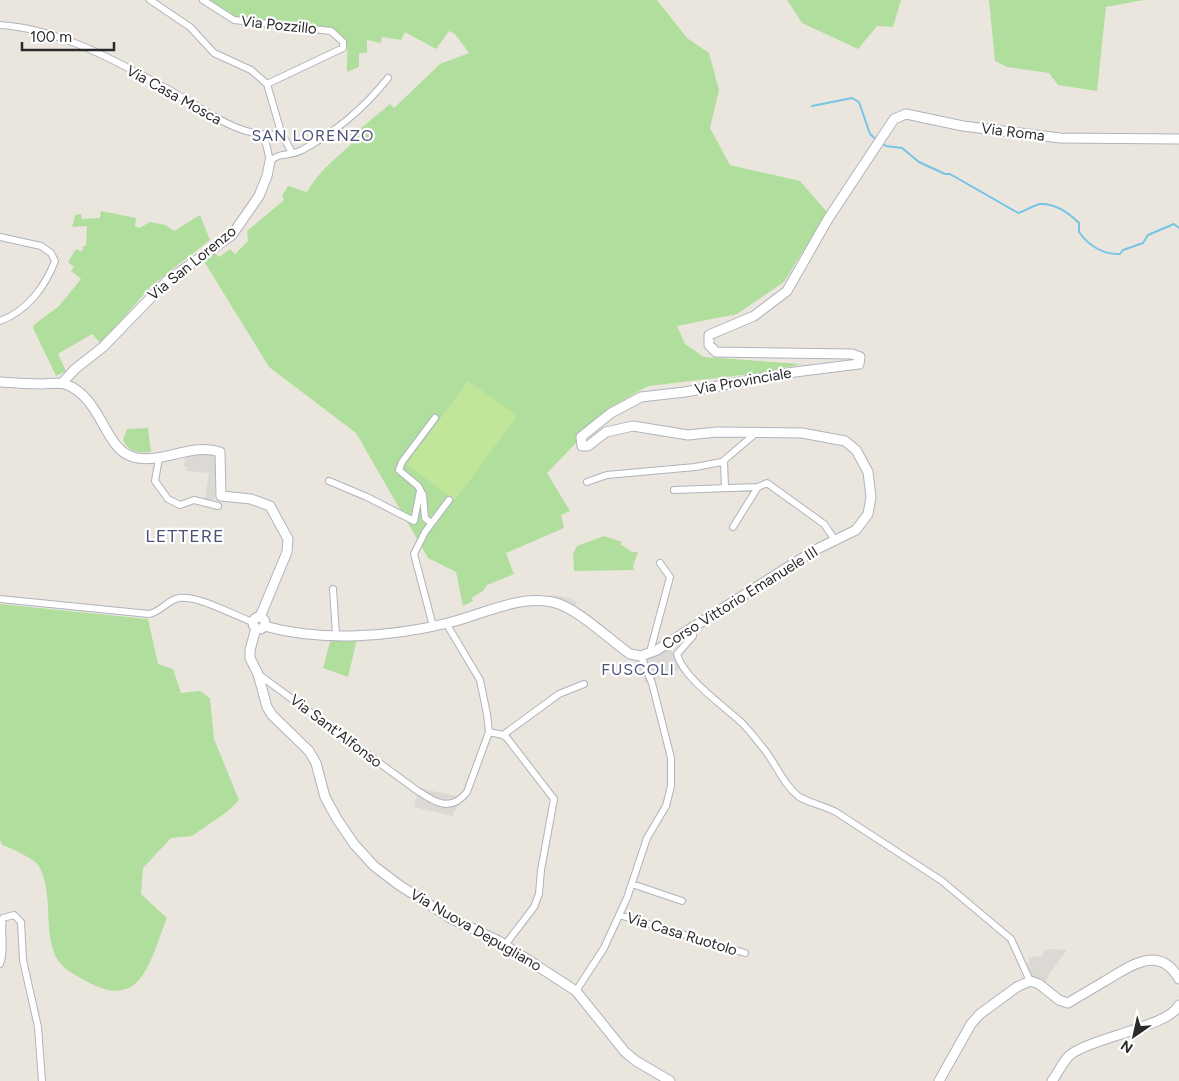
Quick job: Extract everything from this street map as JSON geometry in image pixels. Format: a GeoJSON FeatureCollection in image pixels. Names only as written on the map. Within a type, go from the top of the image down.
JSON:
{"type":"FeatureCollection","features":[{"type":"Feature","properties":{"kind":"street"},"geometry":{"type":"LineString","coordinates":[[150,0],[190,28],[214,53],[251,70],[268,84],[282,134],[292,153]]}},
{"type":"Feature","properties":{"kind":"street","name":"Via Pozzillo"},"geometry":{"type":"LineString","coordinates":[[203,0],[234,20],[332,31],[342,42],[342,48],[268,84]]}},
{"type":"Feature","properties":{"kind":"street","name":"Via Casa Mosca"},"geometry":{"type":"LineString","coordinates":[[0,25],[32,28],[88,47],[165,87],[226,124],[264,135]]}},
{"type":"Feature","properties":{"kind":"street"},"geometry":{"type":"LineString","coordinates":[[270,160],[279,154],[302,150],[325,136],[364,105],[388,78]]}},
{"type":"Feature","properties":{"kind":"street","name":"Via Roma"},"geometry":{"type":"LineString","coordinates":[[868,156],[890,123],[898,116],[906,114],[964,126],[1060,138],[1179,139]]}},
{"type":"Feature","properties":{"kind":"street"},"geometry":{"type":"LineString","coordinates":[[264,135],[282,134]]}},
{"type":"Feature","properties":{"kind":"street","name":"Via San Lorenzo"},"geometry":{"type":"LineString","coordinates":[[62,383],[75,369],[103,347],[166,281],[232,235],[259,196],[267,176],[270,160],[264,135]]}},
{"type":"Feature","properties":{"kind":"street","name":"Via Provinciale"},"geometry":{"type":"LineString","coordinates":[[868,156],[828,219],[787,291],[754,316],[709,335],[709,345],[716,352],[852,354],[860,358],[859,364],[795,372],[685,392],[641,397],[611,413],[581,436],[582,446],[588,446],[606,432],[634,426],[688,435],[717,432],[802,434],[845,441],[856,450],[868,472],[871,496],[868,514]]}},
{"type":"Feature","properties":{"kind":"street"},"geometry":{"type":"LineString","coordinates":[[0,237],[42,246],[51,252],[55,261],[49,277],[25,307],[0,321]]}},
{"type":"Feature","properties":{"kind":"street"},"geometry":{"type":"LineString","coordinates":[[0,382],[62,383],[87,398],[123,452],[141,459],[159,458],[187,450],[220,452],[221,496],[251,499],[270,506],[288,539],[287,552],[258,623]]}},
{"type":"Feature","properties":{"kind":"street"},"geometry":{"type":"LineString","coordinates":[[432,523],[425,518],[423,494],[418,486],[401,474],[399,466],[435,418]]}},
{"type":"Feature","properties":{"kind":"street"},"geometry":{"type":"LineString","coordinates":[[588,482],[607,475],[695,467],[724,461],[756,433]]}},
{"type":"Feature","properties":{"kind":"street"},"geometry":{"type":"LineString","coordinates":[[159,458],[155,481],[168,499],[180,505],[188,500],[218,506]]}},
{"type":"Feature","properties":{"kind":"street"},"geometry":{"type":"LineString","coordinates":[[724,461],[725,488]]}},
{"type":"Feature","properties":{"kind":"street"},"geometry":{"type":"LineString","coordinates":[[329,482],[367,497],[414,521],[420,491]]}},
{"type":"Feature","properties":{"kind":"street"},"geometry":{"type":"LineString","coordinates":[[674,490],[758,487],[768,483],[824,524],[836,540]]}},
{"type":"Feature","properties":{"kind":"street"},"geometry":{"type":"LineString","coordinates":[[733,527],[758,487]]}},
{"type":"Feature","properties":{"kind":"street"},"geometry":{"type":"LineString","coordinates":[[433,626],[414,554],[432,523],[449,500]]}},
{"type":"Feature","properties":{"kind":"street","name":"Corso Vittorio Emanuele III"},"geometry":{"type":"LineString","coordinates":[[646,654],[815,550],[856,530],[868,514]]}},
{"type":"Feature","properties":{"kind":"street"},"geometry":{"type":"LineString","coordinates":[[0,599],[149,614],[157,613],[170,601],[179,598],[194,599],[291,633],[336,634],[383,632],[433,626],[514,603],[553,602],[573,612],[630,654],[646,654],[670,577],[660,562]]}},
{"type":"Feature","properties":{"kind":"street"},"geometry":{"type":"LineString","coordinates":[[333,589],[336,634]]}},
{"type":"Feature","properties":{"kind":"street","name":"Via Nuova Depugliano"},"geometry":{"type":"LineString","coordinates":[[258,623],[250,650],[250,658],[258,674],[272,715],[309,751],[316,763],[329,804],[354,844],[374,866],[399,885],[452,919],[505,945],[576,991],[625,1052],[636,1061],[670,1081]]}},
{"type":"Feature","properties":{"kind":"street"},"geometry":{"type":"LineString","coordinates":[[446,623],[482,683],[489,732],[504,735],[554,799],[541,870],[540,894],[534,907],[505,945]]}},
{"type":"Feature","properties":{"kind":"street"},"geometry":{"type":"LineString","coordinates":[[692,626],[693,636],[678,654],[680,663],[704,690],[744,725],[766,752],[791,789],[807,801],[821,804],[836,812],[942,882],[1011,939],[1030,981]]}},
{"type":"Feature","properties":{"kind":"street","name":"Via Casa Ruotolo"},"geometry":{"type":"LineString","coordinates":[[576,991],[604,948],[619,915],[632,884],[647,838],[666,806],[673,773],[646,654]]}},
{"type":"Feature","properties":{"kind":"street","name":"Via Sant'Alfonso"},"geometry":{"type":"LineString","coordinates":[[258,674],[415,789],[446,806],[461,800],[480,762],[489,732]]}},
{"type":"Feature","properties":{"kind":"street"},"geometry":{"type":"LineString","coordinates":[[504,735],[559,694],[584,684]]}},
{"type":"Feature","properties":{"kind":"street","name":"Via Casa Ruotolo"},"geometry":{"type":"LineString","coordinates":[[632,884],[682,901]]}},
{"type":"Feature","properties":{"kind":"street"},"geometry":{"type":"LineString","coordinates":[[0,964],[2,958],[0,926],[3,918],[14,915],[21,922],[23,960],[38,1027],[42,1081]]}},
{"type":"Feature","properties":{"kind":"street","name":"Via Casa Ruotolo"},"geometry":{"type":"LineString","coordinates":[[619,915],[746,953]]}},
{"type":"Feature","properties":{"kind":"street"},"geometry":{"type":"LineString","coordinates":[[939,1081],[972,1024],[980,1014],[1017,987],[1030,981],[1039,984],[1058,1000],[1068,1003],[1132,964],[1145,960],[1154,960],[1166,964],[1179,979]]}},
{"type":"Feature","properties":{"kind":"street"},"geometry":{"type":"LineString","coordinates":[[1052,1081],[1069,1056],[1087,1046],[1157,1022],[1172,1014],[1179,1005]]}},
{"type":"Feature","properties":{"kind":"green space"},"geometry":{"type":"Polygon","coordinates":[[[208,0],[657,0],[687,38],[709,53],[719,90],[710,128],[730,165],[800,181],[827,212],[784,282],[737,314],[677,326],[685,344],[704,357],[801,364],[768,372],[648,386],[611,407],[547,473],[570,511],[561,515],[564,528],[506,553],[514,574],[487,585],[483,591],[471,598],[473,601],[463,606],[456,572],[428,558],[356,433],[269,367],[202,258],[215,253],[219,257],[230,249],[235,254],[248,241],[247,231],[284,200],[282,196],[288,186],[307,192],[324,170],[358,138],[354,134],[390,104],[394,108],[440,64],[469,53],[455,34],[449,31],[436,49],[405,32],[401,40],[382,37],[381,43],[367,40],[367,53],[359,53],[359,67],[347,72],[347,45],[340,34],[313,25],[233,17],[208,0]]]}},
{"type":"Feature","properties":{"kind":"green space"},"geometry":{"type":"Polygon","coordinates":[[[787,0],[901,0],[893,27],[877,26],[858,49],[802,23],[787,0]]]}},
{"type":"Feature","properties":{"kind":"green space"},"geometry":{"type":"Polygon","coordinates":[[[989,0],[1144,0],[1106,7],[1097,91],[1058,85],[1049,73],[1007,67],[995,61],[989,0]]]}},
{"type":"Feature","properties":{"kind":"green space"},"geometry":{"type":"Polygon","coordinates":[[[101,211],[136,218],[135,226],[139,228],[150,222],[165,225],[174,231],[200,215],[210,240],[151,286],[101,344],[92,334],[58,354],[66,371],[56,376],[33,328],[35,324],[59,306],[81,279],[71,271],[74,267],[68,262],[76,249],[82,252],[83,246],[86,246],[87,226],[72,227],[75,215],[81,214],[82,219],[100,218],[101,211]]]}},
{"type":"Feature","properties":{"kind":"green space"},"geometry":{"type":"Polygon","coordinates":[[[468,381],[517,416],[455,500],[407,464],[468,381]]]}},
{"type":"Feature","properties":{"kind":"green space"},"geometry":{"type":"Polygon","coordinates":[[[148,428],[151,452],[134,451],[125,444],[123,440],[127,429],[148,428]]]}},
{"type":"Feature","properties":{"kind":"green space"},"geometry":{"type":"Polygon","coordinates":[[[604,536],[622,542],[620,544],[632,552],[638,552],[633,566],[634,570],[574,571],[573,554],[577,546],[604,536]]]}},
{"type":"Feature","properties":{"kind":"green space"},"geometry":{"type":"Polygon","coordinates":[[[0,604],[148,619],[158,664],[173,669],[181,693],[200,691],[210,698],[214,739],[239,800],[228,811],[192,836],[171,838],[143,868],[141,894],[167,918],[142,977],[133,986],[121,990],[106,990],[77,976],[62,966],[53,950],[49,929],[46,888],[40,868],[29,858],[2,845],[0,840],[0,604]]]}},
{"type":"Feature","properties":{"kind":"green space"},"geometry":{"type":"Polygon","coordinates":[[[331,638],[357,639],[348,677],[323,668],[331,638]]]}},
{"type":"Feature","properties":{"kind":"shaded area"},"geometry":{"type":"Polygon","coordinates":[[[185,455],[216,455],[215,500],[205,499],[209,473],[186,471],[187,467],[184,466],[185,455]]]}},
{"type":"Feature","properties":{"kind":"shaded area"},"geometry":{"type":"Polygon","coordinates":[[[551,595],[570,598],[576,602],[576,612],[551,602],[551,595]]]}},
{"type":"Feature","properties":{"kind":"shaded area"},"geometry":{"type":"Polygon","coordinates":[[[666,641],[682,668],[646,684],[635,660],[666,641]]]}},
{"type":"Feature","properties":{"kind":"shaded area"},"geometry":{"type":"Polygon","coordinates":[[[419,788],[461,797],[453,816],[414,807],[419,788]]]}},
{"type":"Feature","properties":{"kind":"shaded area"},"geometry":{"type":"Polygon","coordinates":[[[1046,949],[1067,950],[1050,973],[1043,989],[1030,981],[1023,966],[1030,962],[1027,958],[1041,956],[1046,949]]]}},
{"type":"Feature","properties":{"kind":"waterway"},"geometry":{"type":"LineString","coordinates":[[812,106],[852,98],[859,102],[870,134],[877,140]]}},
{"type":"Feature","properties":{"kind":"waterway"},"geometry":{"type":"LineString","coordinates":[[881,142],[886,146],[902,148],[919,162],[945,174],[950,174],[1018,213],[1040,204],[1062,209],[1079,223],[1079,232],[1087,241],[1096,248],[1108,253],[1120,254],[1123,250],[1143,243],[1148,235],[1174,224],[1179,228]]}},
{"type":"Feature","properties":{"kind":"district","name":"SAN LORENZO"},"geometry":{"type":"Point","coordinates":[313,135]}},
{"type":"Feature","properties":{"kind":"district","name":"LETTERE"},"geometry":{"type":"Point","coordinates":[185,536]}},
{"type":"Feature","properties":{"kind":"district","name":"FUSCOLI"},"geometry":{"type":"Point","coordinates":[638,669]}}]}
